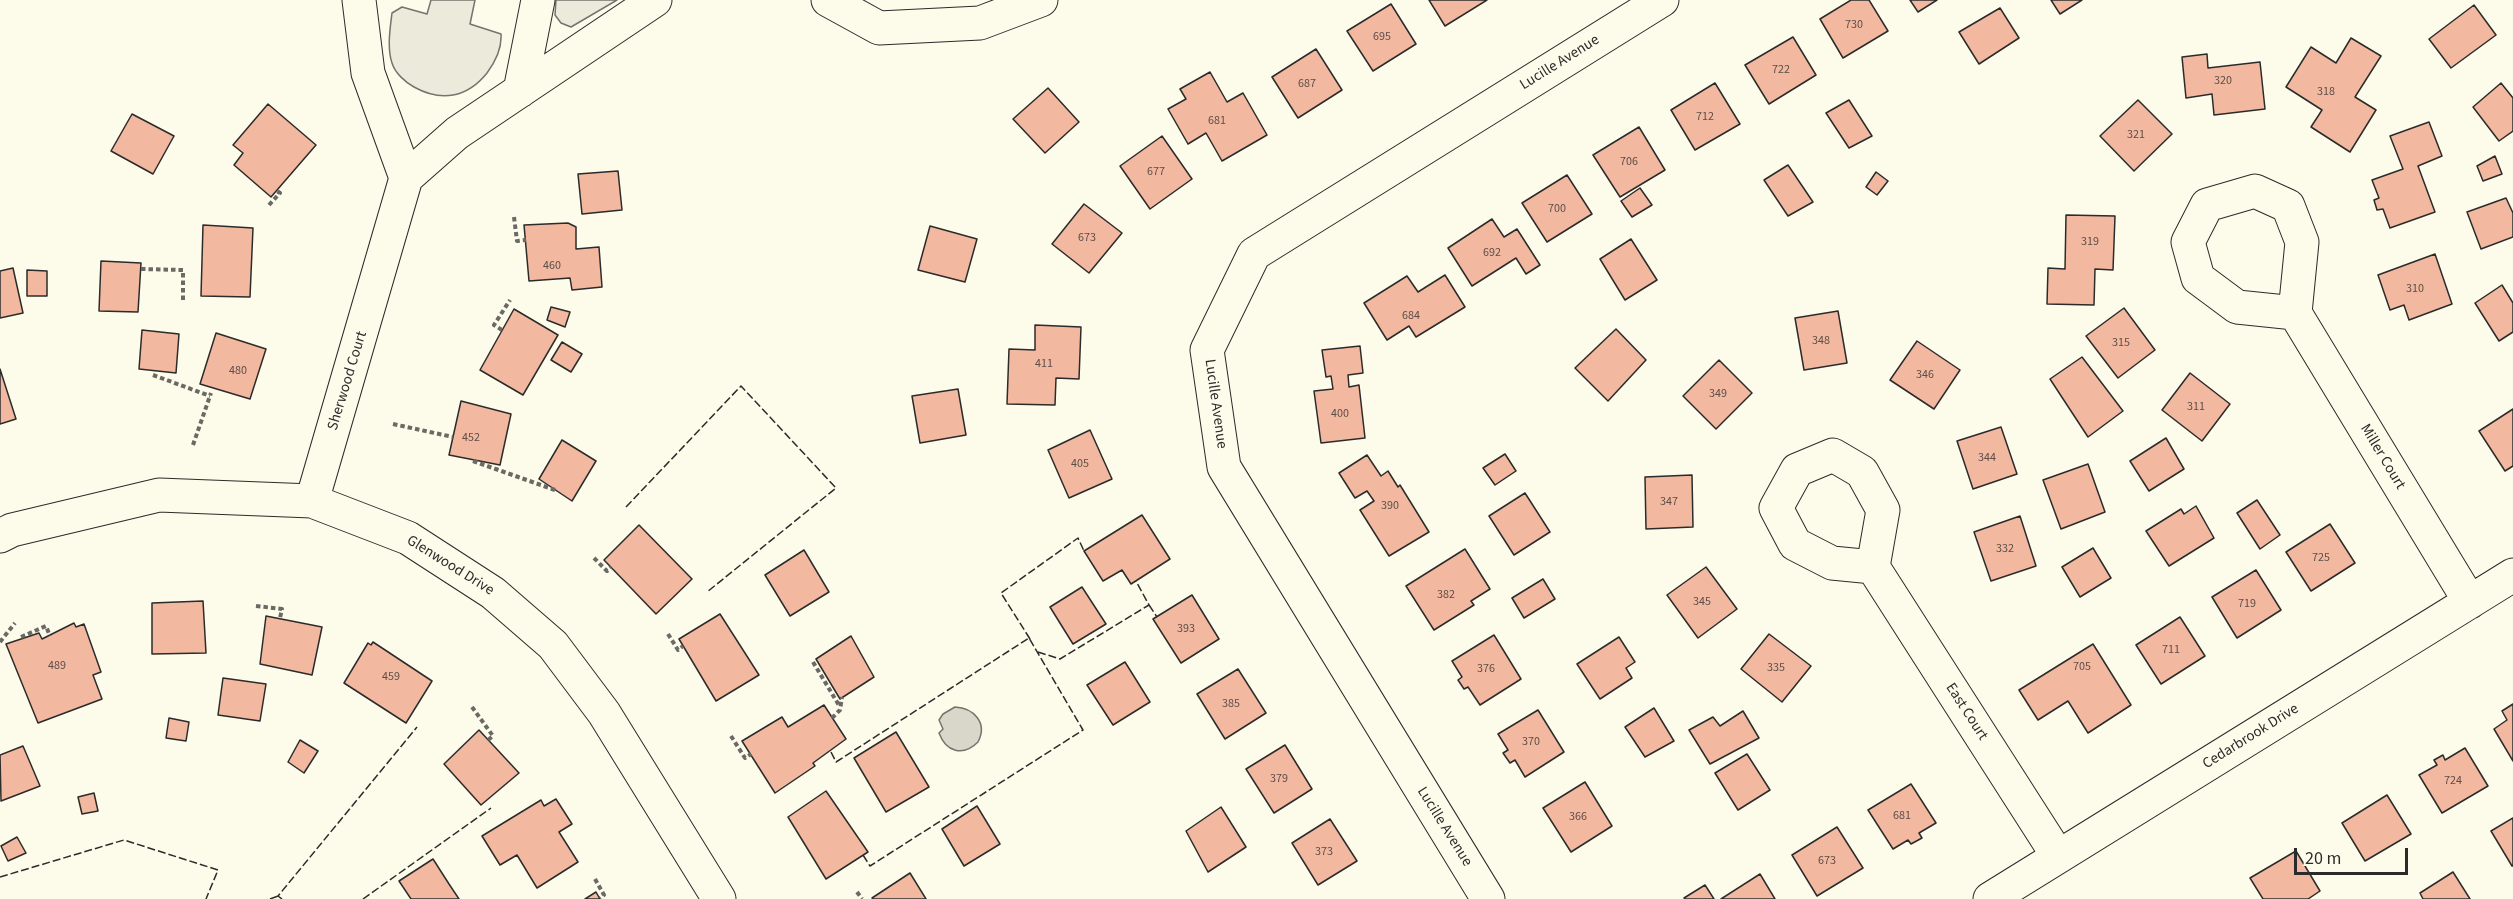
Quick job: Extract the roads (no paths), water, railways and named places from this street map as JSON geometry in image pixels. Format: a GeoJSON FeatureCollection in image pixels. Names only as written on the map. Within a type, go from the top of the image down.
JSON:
{"type":"FeatureCollection","features":[{"type":"Feature","properties":{"kind":"street"},"geometry":{"type":"LineString","coordinates":[[359,0],[368,73],[406,178],[457,133],[655,0]]}},
{"type":"Feature","properties":{"kind":"street"},"geometry":{"type":"LineString","coordinates":[[520,91],[538,0]]}},
{"type":"Feature","properties":{"kind":"street"},"geometry":{"type":"LineString","coordinates":[[828,0],[879,28],[980,23],[1041,0]]}},
{"type":"Feature","properties":{"kind":"street","name":"Lucille Avenue"},"geometry":{"type":"LineString","coordinates":[[1488,899],[1224,467],[1207,350],[1254,254],[1662,0]]}},
{"type":"Feature","properties":{"kind":"street","name":"Sherwood Court"},"geometry":{"type":"LineString","coordinates":[[312,501],[406,178]]}},
{"type":"Feature","properties":{"kind":"street","name":"Miller Court"},"geometry":{"type":"LineString","coordinates":[[2295,313],[2470,602]]}},
{"type":"Feature","properties":{"kind":"street","name":"Glenwood Drive"},"geometry":{"type":"LineString","coordinates":[[0,536],[12,530],[159,495],[312,501],[408,538],[493,593],[553,645],[604,713],[719,899]]}},
{"type":"Feature","properties":{"kind":"street","name":"East Court"},"geometry":{"type":"LineString","coordinates":[[1873,567],[2058,856]]}},
{"type":"Feature","properties":{"kind":"street","name":"Cedarbrook Drive"},"geometry":{"type":"LineString","coordinates":[[1990,899],[2513,575]]}}]}
